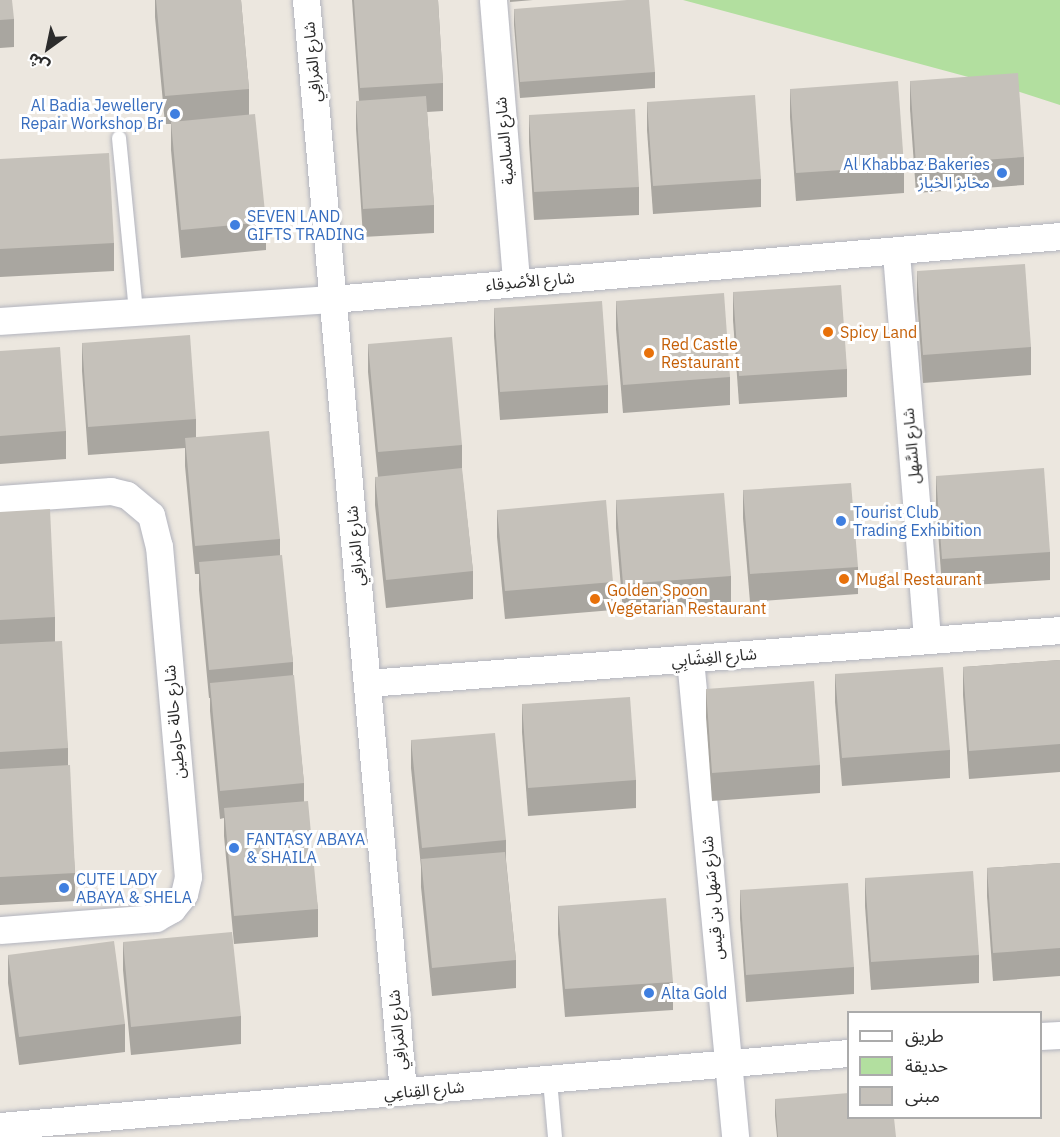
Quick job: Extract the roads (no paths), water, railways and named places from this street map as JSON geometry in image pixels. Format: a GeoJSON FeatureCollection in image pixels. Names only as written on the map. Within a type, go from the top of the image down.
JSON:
{"type":"FeatureCollection","features":[{"type":"Feature","properties":{"kind":"street","name":"شارع المَرافِي"},"geometry":{"type":"LineString","coordinates":[[306,0],[403,1092]]}},
{"type":"Feature","properties":{"kind":"street","name":"شارع السالمية"},"geometry":{"type":"LineString","coordinates":[[493,0],[516,282]]}},
{"type":"Feature","properties":{"kind":"street","name":"شارع الأصْدِقاء"},"geometry":{"type":"LineString","coordinates":[[0,321],[333,299],[516,282],[896,253],[1060,236]]}},
{"type":"Feature","properties":{"kind":"street","name":"شارع السَّهل"},"geometry":{"type":"LineString","coordinates":[[896,253],[927,639]]}},
{"type":"Feature","properties":{"kind":"street","name":"شارع حالة حاوطين"},"geometry":{"type":"LineString","coordinates":[[0,499],[111,491],[140,503],[151,515],[159,546],[188,877],[183,894],[172,909],[156,918],[0,930]]}},
{"type":"Feature","properties":{"kind":"street","name":"شارع الغِشَابِي"},"geometry":{"type":"LineString","coordinates":[[367,682],[1060,630]]}},
{"type":"Feature","properties":{"kind":"street","name":"شارع سَهل بن قيس"},"geometry":{"type":"LineString","coordinates":[[690,659],[735,1137]]}},
{"type":"Feature","properties":{"kind":"street"},"geometry":{"type":"LineString","coordinates":[[1042,1036],[1060,1035]]}},
{"type":"Feature","properties":{"kind":"street","name":"شارع القِناعِي"},"geometry":{"type":"LineString","coordinates":[[0,1126],[32,1131],[403,1092],[847,1053]]}},
{"type":"Feature","properties":{"kind":"lane"},"geometry":{"type":"LineString","coordinates":[[119,138],[136,312]]}},
{"type":"Feature","properties":{"kind":"lane"},"geometry":{"type":"LineString","coordinates":[[550,1080],[555,1137]]}},
{"type":"Feature","properties":{"kind":"place","name":"Al Badia Jewellery Repair Workshop Br"},"geometry":{"type":"Point","coordinates":[175,114]}},
{"type":"Feature","properties":{"kind":"place","name":"Al Khabbaz Bakeries مخابز الخباز"},"geometry":{"type":"Point","coordinates":[1002,173]}},
{"type":"Feature","properties":{"kind":"place","name":"SEVEN LAND GIFTS TRADING"},"geometry":{"type":"Point","coordinates":[235,225]}},
{"type":"Feature","properties":{"kind":"place","name":"Spicy Land"},"geometry":{"type":"Point","coordinates":[828,332]}},
{"type":"Feature","properties":{"kind":"place","name":"Red Castle Restaurant"},"geometry":{"type":"Point","coordinates":[649,353]}},
{"type":"Feature","properties":{"kind":"place","name":"Tourist Club Trading Exhibition"},"geometry":{"type":"Point","coordinates":[841,521]}},
{"type":"Feature","properties":{"kind":"place","name":"Mugal Restaurant"},"geometry":{"type":"Point","coordinates":[844,579]}},
{"type":"Feature","properties":{"kind":"place","name":"Golden Spoon Vegetarian Restaurant"},"geometry":{"type":"Point","coordinates":[595,599]}},
{"type":"Feature","properties":{"kind":"place","name":"FANTASY ABAYA & SHAILA"},"geometry":{"type":"Point","coordinates":[234,848]}},
{"type":"Feature","properties":{"kind":"place","name":"CUTE LADY ABAYA & SHELA"},"geometry":{"type":"Point","coordinates":[64,888]}},
{"type":"Feature","properties":{"kind":"place","name":"Alta Gold"},"geometry":{"type":"Point","coordinates":[649,993]}}]}
